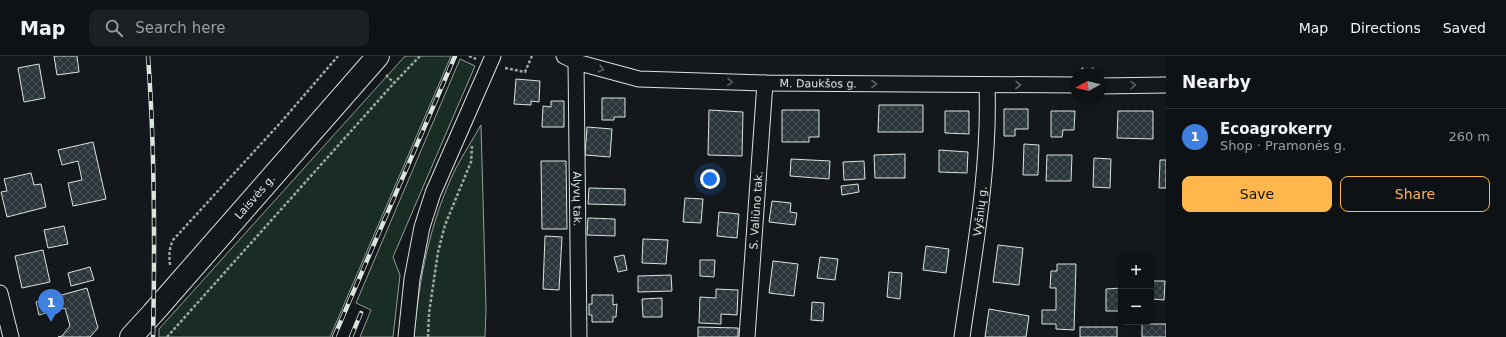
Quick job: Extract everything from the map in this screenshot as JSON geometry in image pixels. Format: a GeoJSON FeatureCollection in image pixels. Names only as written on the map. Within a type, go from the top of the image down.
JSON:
{"type":"FeatureCollection","features":[{"type":"Feature","properties":{"kind":"main road","name":"Laisvės g."},"geometry":{"type":"LineString","coordinates":[[131,337],[159,307],[378,56]]}},
{"type":"Feature","properties":{"kind":"street","name":"M. Daukšos g."},"geometry":{"type":"LineString","coordinates":[[570,59],[639,79],[765,83],[1070,85]]}},
{"type":"Feature","properties":{"kind":"street","name":"Alyvų tak."},"geometry":{"type":"LineString","coordinates":[[570,59],[579,337]]}},
{"type":"Feature","properties":{"kind":"street"},"geometry":{"type":"LineString","coordinates":[[406,337],[412,279],[422,227],[434,193],[497,62]]}},
{"type":"Feature","properties":{"kind":"street","name":"S. Valiūno tak."},"geometry":{"type":"LineString","coordinates":[[747,337],[765,83]]}},
{"type":"Feature","properties":{"kind":"street","name":"Vyšnių g."},"geometry":{"type":"LineString","coordinates":[[962,337],[985,174],[988,108],[987,85]]}},
{"type":"Feature","properties":{"kind":"street"},"geometry":{"type":"LineString","coordinates":[[1106,86],[1166,85]]}},
{"type":"Feature","properties":{"kind":"street"},"geometry":{"type":"LineString","coordinates":[[0,293],[12,337]]}},
{"type":"Feature","properties":{"kind":"path"},"geometry":{"type":"LineString","coordinates":[[166,271],[170,265],[169,254],[170,246],[173,240],[282,121],[338,56]]}},
{"type":"Feature","properties":{"kind":"path"},"geometry":{"type":"LineString","coordinates":[[167,337],[394,83],[420,56]]}},
{"type":"Feature","properties":{"kind":"path"},"geometry":{"type":"LineString","coordinates":[[497,62],[525,72],[532,56]]}},
{"type":"Feature","properties":{"kind":"path"},"geometry":{"type":"LineString","coordinates":[[428,337],[429,313],[438,252],[445,225],[471,162],[473,141]]}},
{"type":"Feature","properties":{"kind":"green space"},"geometry":{"type":"Polygon","coordinates":[[[405,56],[451,56],[330,337],[159,337],[159,329],[405,56]]]}},
{"type":"Feature","properties":{"kind":"green space"},"geometry":{"type":"Polygon","coordinates":[[[460,59],[475,66],[393,257],[400,275],[393,337],[360,337],[371,310],[356,303],[460,59]]]}},
{"type":"Feature","properties":{"kind":"green space"},"geometry":{"type":"Polygon","coordinates":[[[481,125],[486,309],[485,337],[414,337],[419,294],[427,251],[439,209],[456,168],[481,125]]]}},
{"type":"Feature","properties":{"kind":"building"},"geometry":{"type":"Polygon","coordinates":[[[54,56],[77,56],[79,72],[57,75],[54,56]]]}},
{"type":"Feature","properties":{"kind":"building"},"geometry":{"type":"Polygon","coordinates":[[[39,64],[45,98],[24,102],[18,68],[39,64]]]}},
{"type":"Feature","properties":{"kind":"building"},"geometry":{"type":"Polygon","coordinates":[[[516,79],[540,81],[539,102],[531,101],[531,105],[514,104],[516,79]]]}},
{"type":"Feature","properties":{"kind":"building"},"geometry":{"type":"Polygon","coordinates":[[[602,98],[625,98],[625,117],[614,117],[614,120],[602,120],[602,98]]]}},
{"type":"Feature","properties":{"kind":"building"},"geometry":{"type":"Polygon","coordinates":[[[551,101],[564,101],[564,127],[542,127],[543,106],[551,107],[551,101]]]}},
{"type":"Feature","properties":{"kind":"building"},"geometry":{"type":"Polygon","coordinates":[[[879,105],[923,105],[923,132],[878,132],[879,105]]]}},
{"type":"Feature","properties":{"kind":"building"},"geometry":{"type":"Polygon","coordinates":[[[1004,109],[1028,109],[1028,129],[1015,129],[1015,136],[1004,136],[1004,109]]]}},
{"type":"Feature","properties":{"kind":"building"},"geometry":{"type":"Polygon","coordinates":[[[709,110],[743,112],[742,156],[708,155],[709,110]]]}},
{"type":"Feature","properties":{"kind":"building"},"geometry":{"type":"Polygon","coordinates":[[[782,110],[819,110],[819,137],[809,137],[809,142],[782,142],[782,110]]]}},
{"type":"Feature","properties":{"kind":"building"},"geometry":{"type":"Polygon","coordinates":[[[945,111],[969,111],[969,134],[945,133],[945,111]]]}},
{"type":"Feature","properties":{"kind":"building"},"geometry":{"type":"Polygon","coordinates":[[[1051,111],[1075,111],[1074,130],[1063,130],[1062,137],[1051,137],[1051,111]]]}},
{"type":"Feature","properties":{"kind":"building"},"geometry":{"type":"Polygon","coordinates":[[[1118,111],[1153,111],[1153,139],[1117,138],[1118,111]]]}},
{"type":"Feature","properties":{"kind":"building"},"geometry":{"type":"Polygon","coordinates":[[[587,127],[612,129],[610,157],[585,155],[587,127]]]}},
{"type":"Feature","properties":{"kind":"building"},"geometry":{"type":"Polygon","coordinates":[[[93,142],[106,199],[73,206],[68,183],[82,180],[78,161],[62,165],[58,150],[93,142]]]}},
{"type":"Feature","properties":{"kind":"building"},"geometry":{"type":"Polygon","coordinates":[[[1024,144],[1039,145],[1038,175],[1023,175],[1024,144]]]}},
{"type":"Feature","properties":{"kind":"building"},"geometry":{"type":"Polygon","coordinates":[[[939,150],[968,152],[967,173],[939,172],[939,150]]]}},
{"type":"Feature","properties":{"kind":"building"},"geometry":{"type":"Polygon","coordinates":[[[905,154],[905,178],[875,178],[874,155],[905,154]]]}},
{"type":"Feature","properties":{"kind":"building"},"geometry":{"type":"Polygon","coordinates":[[[1047,155],[1072,155],[1071,181],[1046,181],[1047,155]]]}},
{"type":"Feature","properties":{"kind":"building"},"geometry":{"type":"Polygon","coordinates":[[[1094,158],[1111,159],[1110,188],[1093,187],[1094,158]]]}},
{"type":"Feature","properties":{"kind":"building"},"geometry":{"type":"Polygon","coordinates":[[[791,159],[830,161],[829,179],[790,176],[791,159]]]}},
{"type":"Feature","properties":{"kind":"building"},"geometry":{"type":"Polygon","coordinates":[[[1160,160],[1166,160],[1166,188],[1159,188],[1160,160]]]}},
{"type":"Feature","properties":{"kind":"building"},"geometry":{"type":"Polygon","coordinates":[[[541,161],[566,161],[567,229],[542,229],[541,161]]]}},
{"type":"Feature","properties":{"kind":"building"},"geometry":{"type":"Polygon","coordinates":[[[864,161],[865,179],[844,180],[843,162],[864,161]]]}},
{"type":"Feature","properties":{"kind":"building"},"geometry":{"type":"Polygon","coordinates":[[[31,173],[34,185],[41,184],[46,207],[7,217],[1,192],[7,191],[4,179],[31,173]]]}},
{"type":"Feature","properties":{"kind":"building"},"geometry":{"type":"Polygon","coordinates":[[[858,184],[859,192],[842,195],[841,186],[858,184]]]}},
{"type":"Feature","properties":{"kind":"building"},"geometry":{"type":"Polygon","coordinates":[[[589,188],[625,189],[625,205],[588,204],[589,188]]]}},
{"type":"Feature","properties":{"kind":"building"},"geometry":{"type":"Polygon","coordinates":[[[685,198],[703,199],[701,223],[683,222],[685,198]]]}},
{"type":"Feature","properties":{"kind":"building"},"geometry":{"type":"Polygon","coordinates":[[[772,201],[791,203],[790,212],[797,213],[795,225],[769,222],[772,201]]]}},
{"type":"Feature","properties":{"kind":"building"},"geometry":{"type":"Polygon","coordinates":[[[719,212],[739,214],[737,238],[717,236],[719,212]]]}},
{"type":"Feature","properties":{"kind":"building"},"geometry":{"type":"Polygon","coordinates":[[[588,218],[615,219],[615,236],[587,235],[588,218]]]}},
{"type":"Feature","properties":{"kind":"building"},"geometry":{"type":"Polygon","coordinates":[[[64,226],[68,244],[48,248],[44,230],[64,226]]]}},
{"type":"Feature","properties":{"kind":"building"},"geometry":{"type":"Polygon","coordinates":[[[545,236],[562,237],[559,290],[543,289],[545,236]]]}},
{"type":"Feature","properties":{"kind":"building"},"geometry":{"type":"Polygon","coordinates":[[[643,239],[668,240],[666,264],[642,263],[643,239]]]}},
{"type":"Feature","properties":{"kind":"building"},"geometry":{"type":"Polygon","coordinates":[[[998,245],[1023,248],[1019,285],[993,282],[998,245]]]}},
{"type":"Feature","properties":{"kind":"building"},"geometry":{"type":"Polygon","coordinates":[[[926,246],[949,249],[946,273],[923,270],[926,246]]]}},
{"type":"Feature","properties":{"kind":"building"},"geometry":{"type":"Polygon","coordinates":[[[43,250],[50,282],[22,288],[15,256],[43,250]]]}},
{"type":"Feature","properties":{"kind":"building"},"geometry":{"type":"Polygon","coordinates":[[[624,255],[627,270],[618,272],[614,257],[624,255]]]}},
{"type":"Feature","properties":{"kind":"building"},"geometry":{"type":"Polygon","coordinates":[[[820,257],[838,259],[835,280],[817,278],[820,257]]]}},
{"type":"Feature","properties":{"kind":"building"},"geometry":{"type":"Polygon","coordinates":[[[700,260],[715,260],[714,277],[700,276],[700,260]]]}},
{"type":"Feature","properties":{"kind":"building"},"geometry":{"type":"Polygon","coordinates":[[[773,261],[798,264],[794,296],[769,293],[773,261]]]}},
{"type":"Feature","properties":{"kind":"building"},"geometry":{"type":"Polygon","coordinates":[[[1057,264],[1076,264],[1074,330],[1056,329],[1056,324],[1042,324],[1042,310],[1056,310],[1056,288],[1050,288],[1051,271],[1057,271],[1057,264]]]}},
{"type":"Feature","properties":{"kind":"building"},"geometry":{"type":"Polygon","coordinates":[[[90,267],[94,280],[71,286],[68,273],[90,267]]]}},
{"type":"Feature","properties":{"kind":"building"},"geometry":{"type":"Polygon","coordinates":[[[889,272],[902,273],[900,299],[887,297],[889,272]]]}},
{"type":"Feature","properties":{"kind":"building"},"geometry":{"type":"Polygon","coordinates":[[[671,275],[672,291],[638,292],[638,276],[671,275]]]}},
{"type":"Feature","properties":{"kind":"building"},"geometry":{"type":"Polygon","coordinates":[[[1154,281],[1165,281],[1164,300],[1154,299],[1154,281]]]}},
{"type":"Feature","properties":{"kind":"building"},"geometry":{"type":"Polygon","coordinates":[[[87,288],[98,328],[90,337],[58,337],[62,336],[70,326],[65,308],[39,315],[36,302],[87,288]]]}},
{"type":"Feature","properties":{"kind":"building"},"geometry":{"type":"Polygon","coordinates":[[[1118,288],[1118,311],[1106,311],[1106,289],[1118,288]]]}},
{"type":"Feature","properties":{"kind":"building"},"geometry":{"type":"Polygon","coordinates":[[[716,289],[738,290],[737,315],[721,314],[721,324],[699,323],[700,297],[716,298],[716,289]]]}},
{"type":"Feature","properties":{"kind":"building"},"geometry":{"type":"Polygon","coordinates":[[[592,295],[613,295],[613,305],[617,304],[616,317],[613,317],[613,322],[592,322],[592,315],[589,315],[589,304],[592,304],[592,295]]]}},
{"type":"Feature","properties":{"kind":"building"},"geometry":{"type":"Polygon","coordinates":[[[662,298],[662,317],[643,317],[642,299],[662,298]]]}},
{"type":"Feature","properties":{"kind":"building"},"geometry":{"type":"Polygon","coordinates":[[[812,302],[824,303],[823,321],[811,320],[812,302]]]}},
{"type":"Feature","properties":{"kind":"building"},"geometry":{"type":"Polygon","coordinates":[[[989,309],[1029,316],[1026,337],[985,337],[989,309]]]}},
{"type":"Feature","properties":{"kind":"building"},"geometry":{"type":"Polygon","coordinates":[[[1166,324],[1166,337],[1142,337],[1142,325],[1166,324]]]}},
{"type":"Feature","properties":{"kind":"building"},"geometry":{"type":"Polygon","coordinates":[[[698,327],[738,328],[738,337],[698,337],[698,327]]]}},
{"type":"Feature","properties":{"kind":"building"},"geometry":{"type":"Polygon","coordinates":[[[1080,327],[1117,327],[1117,337],[1080,337],[1080,327]]]}},
{"type":"Feature","properties":{"kind":"railway"},"geometry":{"type":"LineString","coordinates":[[148,56],[154,196],[153,337]]}},
{"type":"Feature","properties":{"kind":"railway"},"geometry":{"type":"LineString","coordinates":[[334,337],[455,56]]}},
{"type":"Feature","properties":{"kind":"railway"},"geometry":{"type":"LineString","coordinates":[[351,337],[361,313]]}},
{"type":"Feature","properties":{"kind":"place","name":"Ecoagrokerry"},"geometry":{"type":"Point","coordinates":[51,322]}}]}
